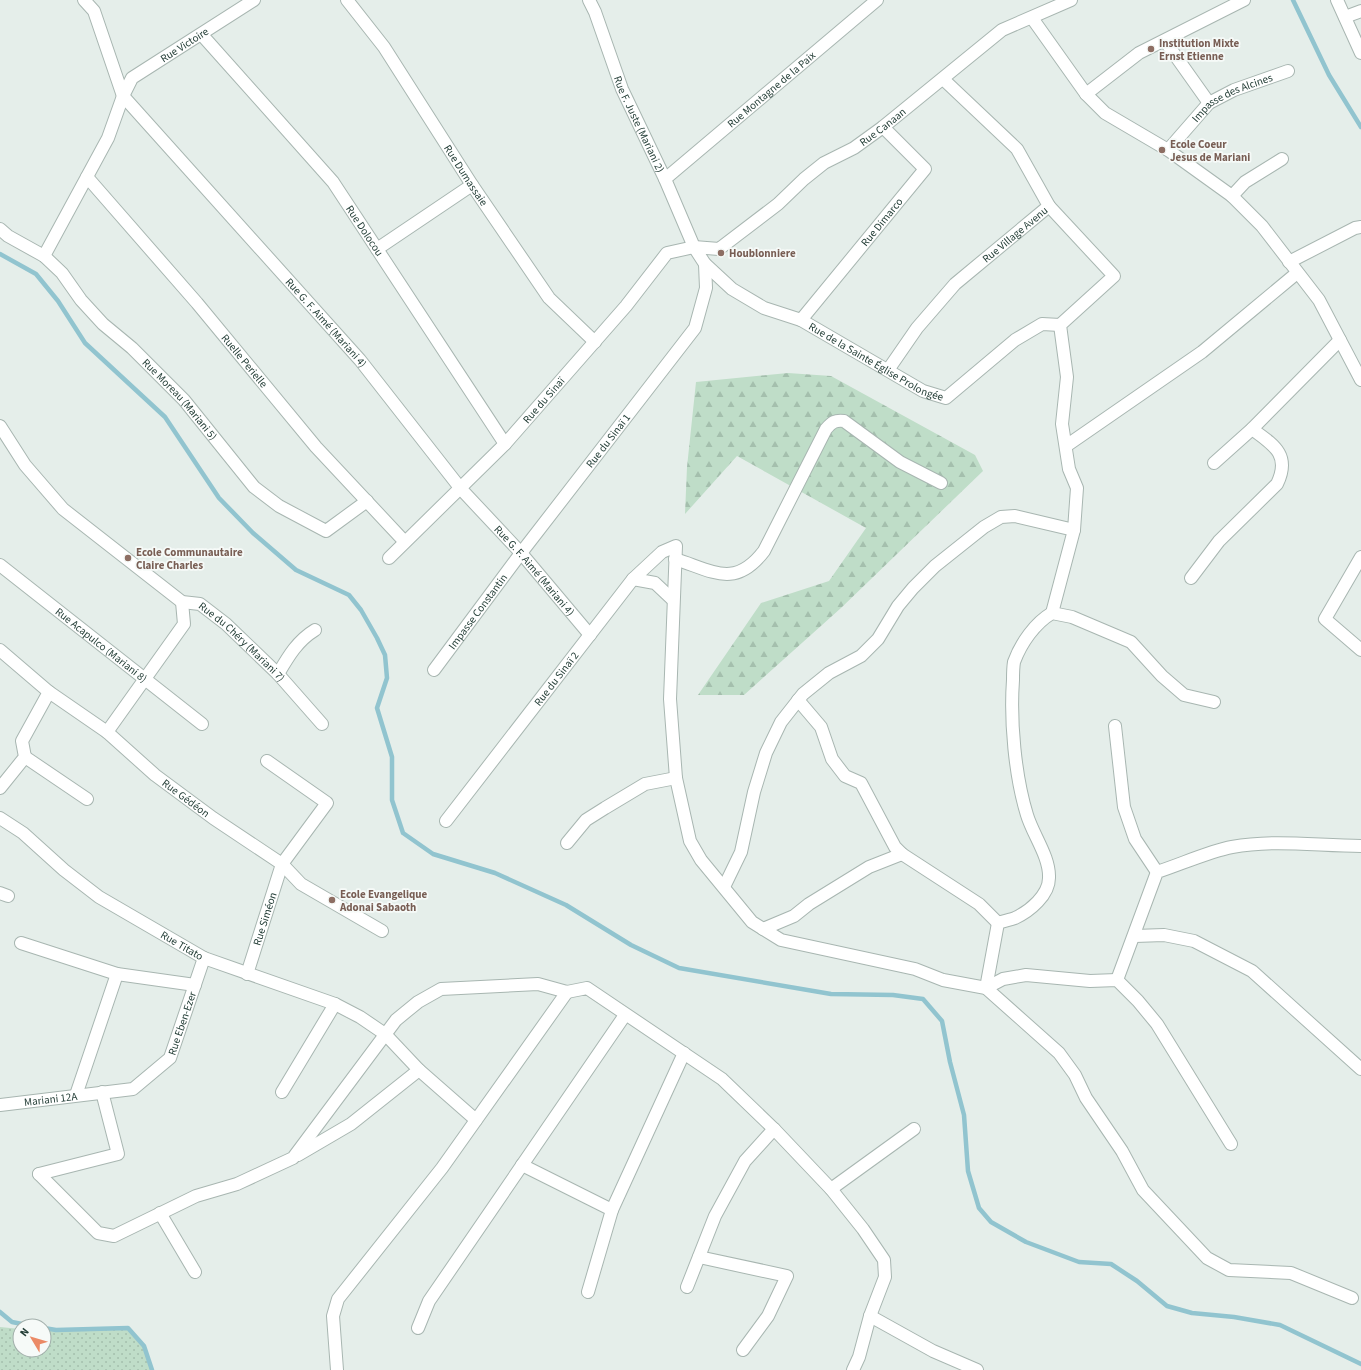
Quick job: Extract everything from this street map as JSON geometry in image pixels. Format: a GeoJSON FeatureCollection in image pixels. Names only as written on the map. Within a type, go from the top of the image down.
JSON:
{"type":"FeatureCollection","features":[{"type":"Feature","properties":{"kind":"street","name":"Rue G. F. Aimé (Mariani 4)"},"geometry":{"type":"LineString","coordinates":[[84,0],[94,11],[123,96],[360,360],[461,489],[521,553],[590,635]]}},
{"type":"Feature","properties":{"kind":"street","name":"Rue Victoire"},"geometry":{"type":"LineString","coordinates":[[44,256],[108,138],[123,96],[132,78],[202,35],[254,0]]}},
{"type":"Feature","properties":{"kind":"street","name":"Rue Dumassaie"},"geometry":{"type":"LineString","coordinates":[[347,0],[384,47],[472,184],[549,298],[595,342]]}},
{"type":"Feature","properties":{"kind":"street","name":"Rue F. Juste (Mariani 2)"},"geometry":{"type":"LineString","coordinates":[[589,0],[595,12],[622,89],[665,179],[694,247]]}},
{"type":"Feature","properties":{"kind":"street","name":"Rue Montagne de la Paix"},"geometry":{"type":"LineString","coordinates":[[665,179],[877,0]]}},
{"type":"Feature","properties":{"kind":"street","name":"Rue Canaan"},"geometry":{"type":"LineString","coordinates":[[694,247],[719,249],[778,204],[804,179],[824,163],[854,148],[883,127],[1002,30],[1071,0]]}},
{"type":"Feature","properties":{"kind":"street"},"geometry":{"type":"LineString","coordinates":[[1086,94],[1140,53],[1244,0]]}},
{"type":"Feature","properties":{"kind":"street"},"geometry":{"type":"LineString","coordinates":[[1337,0],[1361,53]]}},
{"type":"Feature","properties":{"kind":"street"},"geometry":{"type":"LineString","coordinates":[[1345,17],[1361,11]]}},
{"type":"Feature","properties":{"kind":"street"},"geometry":{"type":"LineString","coordinates":[[1032,18],[1086,94],[1105,113],[1168,150],[1232,196],[1262,226],[1296,273],[1319,300],[1361,380]]}},
{"type":"Feature","properties":{"kind":"street","name":"Rue Dolocou"},"geometry":{"type":"LineString","coordinates":[[202,35],[333,182],[505,444]]}},
{"type":"Feature","properties":{"kind":"street"},"geometry":{"type":"LineString","coordinates":[[1165,41],[1209,103]]}},
{"type":"Feature","properties":{"kind":"street","name":"Impasse des Alcines"},"geometry":{"type":"LineString","coordinates":[[1168,150],[1209,103],[1234,90],[1288,71]]}},
{"type":"Feature","properties":{"kind":"street","name":"Rue Village Avenu"},"geometry":{"type":"LineString","coordinates":[[888,370],[917,328],[955,284],[1049,206],[1017,149],[943,79]]}},
{"type":"Feature","properties":{"kind":"street","name":"Rue Dimarco"},"geometry":{"type":"LineString","coordinates":[[801,320],[925,169],[883,127]]}},
{"type":"Feature","properties":{"kind":"street"},"geometry":{"type":"LineString","coordinates":[[1232,196],[1245,182],[1282,159]]}},
{"type":"Feature","properties":{"kind":"street","name":"Ruelle Perielle"},"geometry":{"type":"LineString","coordinates":[[87,177],[198,303],[316,447],[404,542]]}},
{"type":"Feature","properties":{"kind":"street"},"geometry":{"type":"LineString","coordinates":[[377,249],[472,184]]}},
{"type":"Feature","properties":{"kind":"street"},"geometry":{"type":"LineString","coordinates":[[1049,206],[1114,276],[1060,325],[1067,377],[1062,424],[1069,469],[1077,488],[1074,530],[1052,613]]}},
{"type":"Feature","properties":{"kind":"street"},"geometry":{"type":"LineString","coordinates":[[1289,262],[1361,227]]}},
{"type":"Feature","properties":{"kind":"street","name":"Rue Moreau (Mariani 5)"},"geometry":{"type":"LineString","coordinates":[[0,228],[8,236],[44,256],[62,273],[81,300],[103,324],[132,348],[184,400],[254,487],[279,506],[326,531],[367,501]]}},
{"type":"Feature","properties":{"kind":"street","name":"Rue du Sinaï"},"geometry":{"type":"LineString","coordinates":[[389,558],[461,489],[505,444],[595,342],[667,253],[694,247]]}},
{"type":"Feature","properties":{"kind":"street","name":"Rue de la Sainte Église Prolongée"},"geometry":{"type":"LineString","coordinates":[[694,247],[705,264],[732,289],[764,308],[801,320],[923,391],[946,398],[1015,340],[1042,324],[1060,325]]}},
{"type":"Feature","properties":{"kind":"street","name":"Rue du Sinaï 1"},"geometry":{"type":"LineString","coordinates":[[521,553],[695,328],[706,288],[705,264]]}},
{"type":"Feature","properties":{"kind":"street"},"geometry":{"type":"LineString","coordinates":[[1066,446],[1202,352],[1296,273]]}},
{"type":"Feature","properties":{"kind":"street"},"geometry":{"type":"LineString","coordinates":[[1214,463],[1252,429],[1340,340]]}},
{"type":"Feature","properties":{"kind":"street"},"geometry":{"type":"LineString","coordinates":[[941,483],[900,462],[844,421],[831,422],[826,429],[764,551],[755,563],[746,570],[734,574],[720,574],[675,559],[672,600],[670,699],[676,778],[690,841],[701,860],[752,922],[781,940],[915,969],[943,980],[986,988],[1059,1053],[1075,1075],[1086,1098],[1122,1151],[1143,1190],[1207,1258],[1228,1270],[1291,1273],[1352,1298]]}},
{"type":"Feature","properties":{"kind":"street","name":"Rue du Chéry (Mariani 7)"},"geometry":{"type":"LineString","coordinates":[[0,426],[24,465],[62,509],[182,602],[200,604],[226,624],[278,674],[322,724]]}},
{"type":"Feature","properties":{"kind":"street"},"geometry":{"type":"LineString","coordinates":[[1191,578],[1219,541],[1277,484],[1282,473],[1282,457],[1275,446],[1252,429]]}},
{"type":"Feature","properties":{"kind":"street"},"geometry":{"type":"LineString","coordinates":[[724,887],[741,852],[754,792],[766,753],[781,722],[803,694],[829,673],[861,656],[878,639],[898,606],[913,588],[935,566],[984,527],[1001,517],[1015,516],[1074,530]]}},
{"type":"Feature","properties":{"kind":"street","name":"Rue du Sinaï 2"},"geometry":{"type":"LineString","coordinates":[[446,821],[633,579],[662,552],[676,546],[675,559]]}},
{"type":"Feature","properties":{"kind":"street","name":"Impasse Constantin"},"geometry":{"type":"LineString","coordinates":[[434,670],[521,553]]}},
{"type":"Feature","properties":{"kind":"street"},"geometry":{"type":"LineString","coordinates":[[1361,557],[1325,619],[1361,650]]}},
{"type":"Feature","properties":{"kind":"street","name":"Rue Acapulco (Mariani 8)"},"geometry":{"type":"LineString","coordinates":[[0,564],[202,724]]}},
{"type":"Feature","properties":{"kind":"street"},"geometry":{"type":"LineString","coordinates":[[633,579],[655,583],[672,600]]}},
{"type":"Feature","properties":{"kind":"street"},"geometry":{"type":"LineString","coordinates":[[107,732],[184,624],[182,602]]}},
{"type":"Feature","properties":{"kind":"street"},"geometry":{"type":"LineString","coordinates":[[998,922],[1015,918],[1030,908],[1044,895],[1050,879],[1047,862],[1027,815],[1013,733],[1012,699],[1014,663],[1028,636],[1042,619],[1052,613],[1072,617],[1131,642],[1162,676],[1184,695],[1214,702]]}},
{"type":"Feature","properties":{"kind":"street"},"geometry":{"type":"LineString","coordinates":[[278,674],[290,654],[303,637],[315,630]]}},
{"type":"Feature","properties":{"kind":"street","name":"Rue Gédéon"},"geometry":{"type":"LineString","coordinates":[[0,650],[49,692],[107,732],[155,776],[213,818],[282,864],[301,884],[382,932]]}},
{"type":"Feature","properties":{"kind":"street"},"geometry":{"type":"LineString","coordinates":[[49,692],[22,741],[25,757],[87,799]]}},
{"type":"Feature","properties":{"kind":"street"},"geometry":{"type":"LineString","coordinates":[[798,700],[821,727],[832,759],[845,776],[861,783],[895,847],[902,854],[979,904],[998,922]]}},
{"type":"Feature","properties":{"kind":"street"},"geometry":{"type":"LineString","coordinates":[[1115,726],[1124,807],[1135,839],[1157,872]]}},
{"type":"Feature","properties":{"kind":"street"},"geometry":{"type":"LineString","coordinates":[[0,788],[25,757]]}},
{"type":"Feature","properties":{"kind":"street","name":"Rue Siméon"},"geometry":{"type":"LineString","coordinates":[[247,974],[282,864],[327,803],[267,761]]}},
{"type":"Feature","properties":{"kind":"street"},"geometry":{"type":"LineString","coordinates":[[567,843],[586,820],[645,784],[676,778]]}},
{"type":"Feature","properties":{"kind":"street","name":"Rue Titato"},"geometry":{"type":"LineString","coordinates":[[0,818],[23,833],[64,870],[99,897],[204,958],[335,1004],[360,1017],[385,1034],[419,1070],[476,1120]]}},
{"type":"Feature","properties":{"kind":"street"},"geometry":{"type":"LineString","coordinates":[[1157,872],[1231,847],[1274,843],[1321,846],[1361,846]]}},
{"type":"Feature","properties":{"kind":"street"},"geometry":{"type":"LineString","coordinates":[[763,929],[794,916],[809,904],[869,867],[902,854]]}},
{"type":"Feature","properties":{"kind":"street"},"geometry":{"type":"LineString","coordinates":[[1117,980],[1135,936],[1157,872]]}},
{"type":"Feature","properties":{"kind":"street"},"geometry":{"type":"LineString","coordinates":[[986,988],[998,922]]}},
{"type":"Feature","properties":{"kind":"street"},"geometry":{"type":"LineString","coordinates":[[1135,936],[1164,935],[1194,941],[1252,971],[1361,1069]]}},
{"type":"Feature","properties":{"kind":"street"},"geometry":{"type":"LineString","coordinates":[[21,943],[116,974],[195,985]]}},
{"type":"Feature","properties":{"kind":"street","name":"Rue Eben-Ezer"},"geometry":{"type":"LineString","coordinates":[[102,1092],[133,1089],[170,1058],[204,958]]}},
{"type":"Feature","properties":{"kind":"street"},"geometry":{"type":"LineString","coordinates":[[76,1095],[116,974]]}},
{"type":"Feature","properties":{"kind":"street"},"geometry":{"type":"LineString","coordinates":[[986,988],[1003,979],[1026,975],[1090,981],[1117,980],[1138,1001],[1157,1024],[1231,1144]]}},
{"type":"Feature","properties":{"kind":"street"},"geometry":{"type":"LineString","coordinates":[[293,1158],[396,1020],[418,1002],[441,989],[538,984],[567,992],[587,988],[722,1079],[774,1129],[831,1189],[863,1228],[884,1260],[885,1277],[870,1316],[859,1357],[853,1370]]}},
{"type":"Feature","properties":{"kind":"street"},"geometry":{"type":"LineString","coordinates":[[337,1370],[333,1316],[338,1299],[442,1168],[567,992]]}},
{"type":"Feature","properties":{"kind":"street"},"geometry":{"type":"LineString","coordinates":[[282,1092],[335,1004]]}},
{"type":"Feature","properties":{"kind":"street"},"geometry":{"type":"LineString","coordinates":[[418,1328],[429,1301],[626,1015]]}},
{"type":"Feature","properties":{"kind":"street"},"geometry":{"type":"LineString","coordinates":[[588,1292],[612,1210],[684,1053]]}},
{"type":"Feature","properties":{"kind":"street"},"geometry":{"type":"LineString","coordinates":[[102,1092],[118,1154],[39,1174],[98,1233],[114,1236],[196,1196],[237,1184],[293,1158],[351,1124],[419,1070]]}},
{"type":"Feature","properties":{"kind":"street","name":"Mariani 12A"},"geometry":{"type":"LineString","coordinates":[[0,1105],[102,1092]]}},
{"type":"Feature","properties":{"kind":"street"},"geometry":{"type":"LineString","coordinates":[[687,1287],[714,1216],[745,1160],[774,1129]]}},
{"type":"Feature","properties":{"kind":"street"},"geometry":{"type":"LineString","coordinates":[[831,1189],[914,1129]]}},
{"type":"Feature","properties":{"kind":"street"},"geometry":{"type":"LineString","coordinates":[[522,1165],[612,1210]]}},
{"type":"Feature","properties":{"kind":"street"},"geometry":{"type":"LineString","coordinates":[[160,1214],[195,1272]]}},
{"type":"Feature","properties":{"kind":"street"},"geometry":{"type":"LineString","coordinates":[[699,1258],[787,1276],[768,1316],[743,1350]]}},
{"type":"Feature","properties":{"kind":"street"},"geometry":{"type":"LineString","coordinates":[[870,1316],[933,1352],[977,1370]]}},
{"type":"Feature","properties":{"kind":"green space"},"geometry":{"type":"Polygon","coordinates":[[[788,373],[831,376],[975,455],[983,471],[841,608],[744,695],[698,695],[761,603],[829,581],[866,528],[737,456],[685,514],[687,467],[696,382],[788,373]]]}},
{"type":"Feature","properties":{"kind":"green space"},"geometry":{"type":"Polygon","coordinates":[[[0,1327],[12,1328],[12,1358],[52,1358],[52,1330],[128,1328],[144,1345],[153,1370],[0,1370],[0,1327]]]}},
{"type":"Feature","properties":{"kind":"waterway"},"geometry":{"type":"LineString","coordinates":[[1293,0],[1329,75],[1361,127]]}},
{"type":"Feature","properties":{"kind":"waterway"},"geometry":{"type":"LineString","coordinates":[[0,254],[36,274],[58,301],[85,343],[165,417],[219,498],[253,533],[296,570],[349,595],[361,610],[385,655],[387,678],[377,708],[392,757],[392,800],[403,833],[433,854],[495,873],[566,905],[631,945],[679,968],[831,994],[893,995],[923,999],[942,1021],[950,1062],[964,1115],[968,1171],[979,1208],[991,1222],[1026,1242],[1079,1262],[1111,1264],[1137,1281],[1167,1306],[1192,1313],[1234,1317],[1280,1325],[1361,1364]]}},
{"type":"Feature","properties":{"kind":"waterway"},"geometry":{"type":"LineString","coordinates":[[0,1312],[12,1322]]}},
{"type":"Feature","properties":{"kind":"waterway"},"geometry":{"type":"LineString","coordinates":[[52,1329],[128,1328],[144,1346],[152,1370]]}},
{"type":"Feature","properties":{"kind":"place","name":"Institution Mixte Ernst Etienne"},"geometry":{"type":"Point","coordinates":[1151,49]}},
{"type":"Feature","properties":{"kind":"place","name":"Ecole Coeur Jesus de Mariani"},"geometry":{"type":"Point","coordinates":[1162,150]}},
{"type":"Feature","properties":{"kind":"place","name":"Houblonniere"},"geometry":{"type":"Point","coordinates":[721,253]}},
{"type":"Feature","properties":{"kind":"place","name":"Ecole Communautaire Claire Charles"},"geometry":{"type":"Point","coordinates":[128,558]}},
{"type":"Feature","properties":{"kind":"place","name":"Ecole Evangelique Adonai Sabaoth"},"geometry":{"type":"Point","coordinates":[332,900]}}]}
